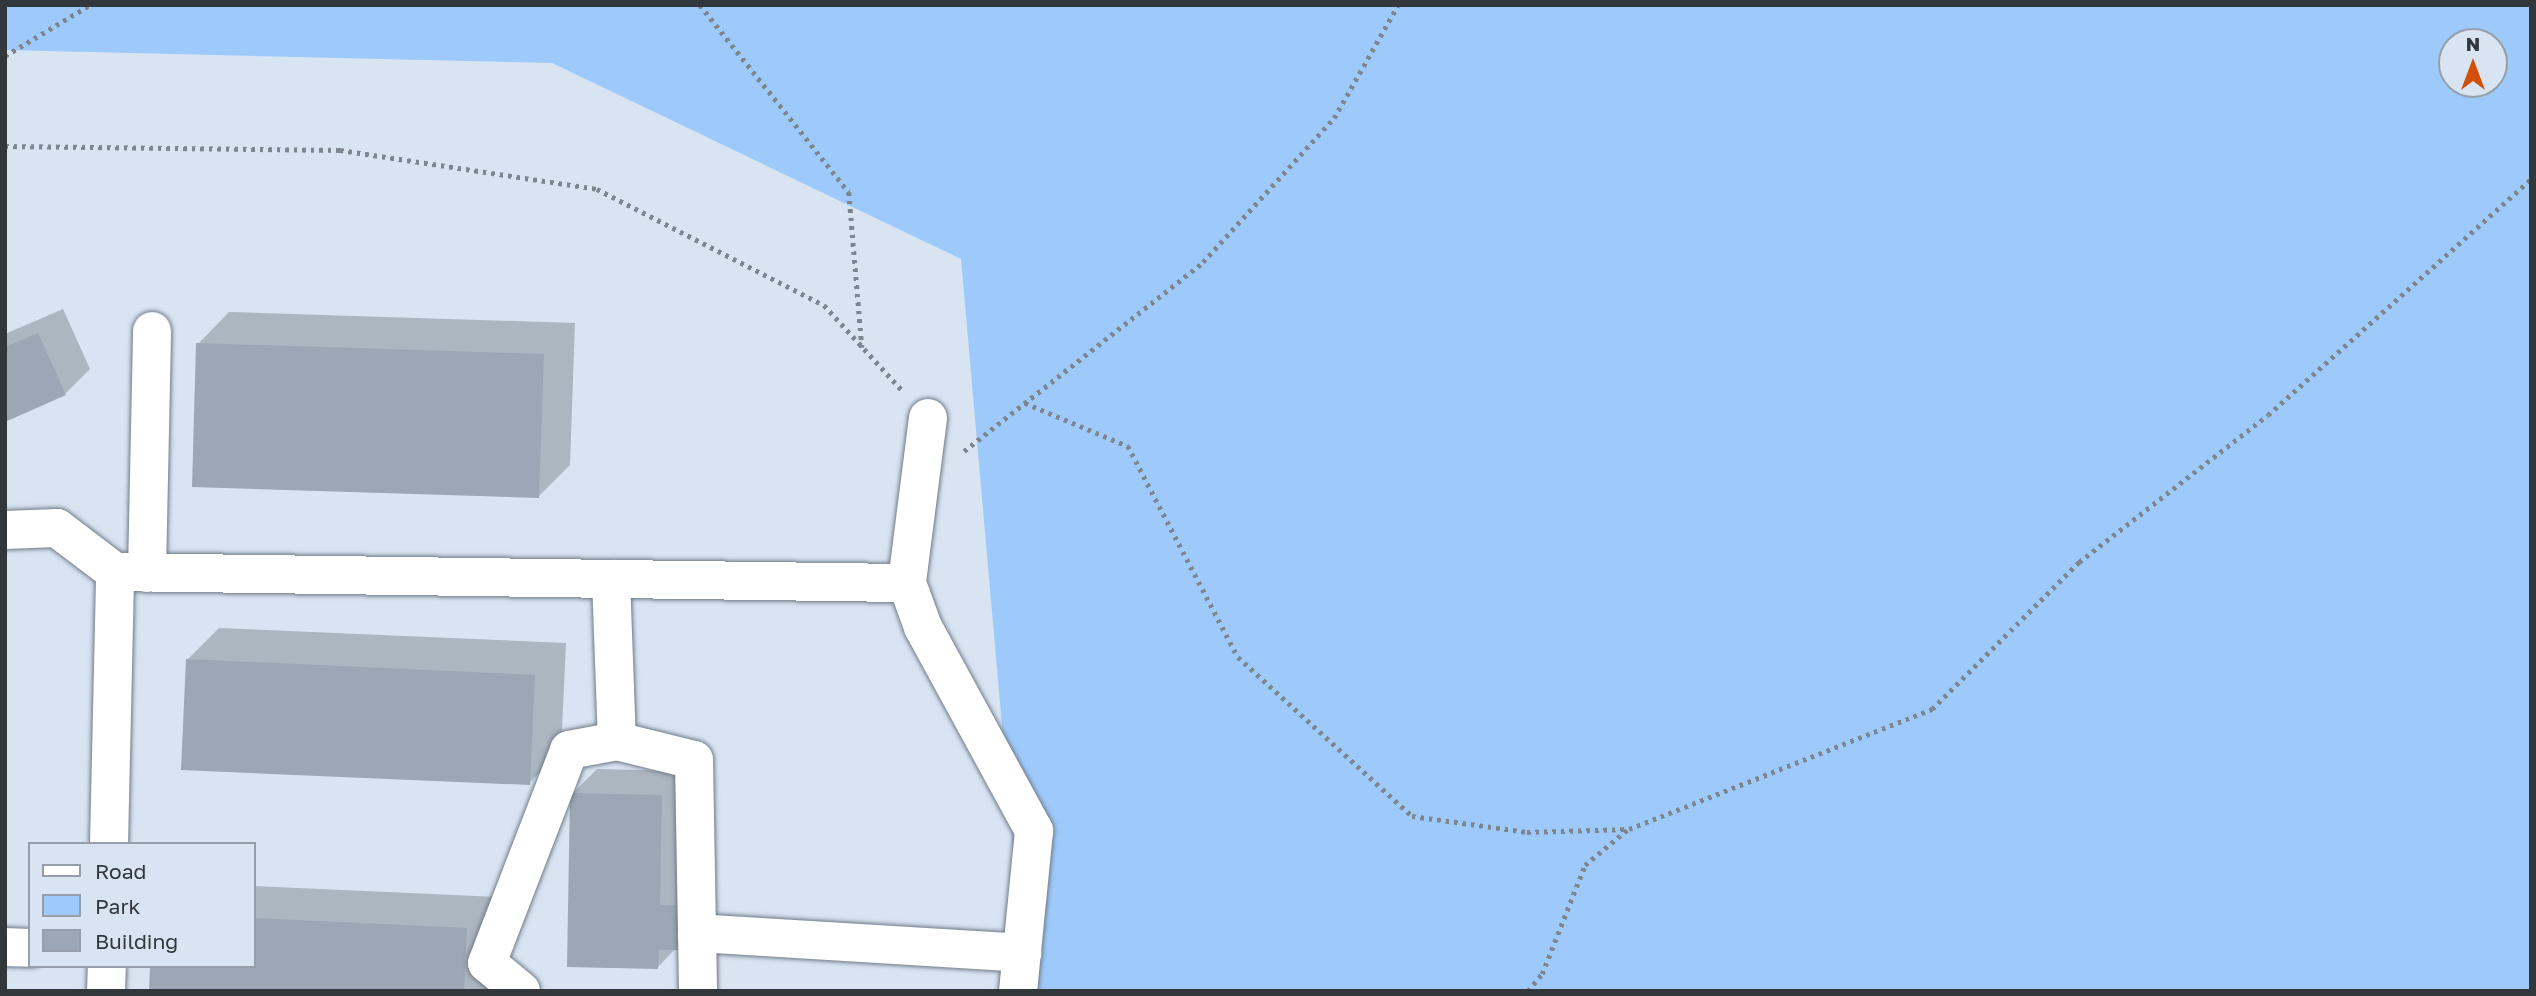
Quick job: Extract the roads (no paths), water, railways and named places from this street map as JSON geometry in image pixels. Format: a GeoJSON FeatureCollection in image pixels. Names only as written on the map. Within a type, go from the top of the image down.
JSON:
{"type":"FeatureCollection","features":[{"type":"Feature","properties":{"kind":"street"},"geometry":{"type":"LineString","coordinates":[[109,842],[152,331]]}},
{"type":"Feature","properties":{"kind":"street"},"geometry":{"type":"LineString","coordinates":[[928,418],[908,583],[923,627],[1034,831],[1018,991]]}},
{"type":"Feature","properties":{"kind":"street"},"geometry":{"type":"LineString","coordinates":[[5,530],[57,528],[131,573],[908,583]]}},
{"type":"Feature","properties":{"kind":"street"},"geometry":{"type":"LineString","coordinates":[[611,579],[617,741]]}},
{"type":"Feature","properties":{"kind":"street"},"geometry":{"type":"LineString","coordinates":[[520,991],[487,963],[559,775],[569,750],[617,741],[694,760],[698,991]]}},
{"type":"Feature","properties":{"kind":"street"},"geometry":{"type":"LineString","coordinates":[[696,933],[1023,953]]}},
{"type":"Feature","properties":{"kind":"street"},"geometry":{"type":"LineString","coordinates":[[5,947],[28,948]]}},
{"type":"Feature","properties":{"kind":"street"},"geometry":{"type":"LineString","coordinates":[[106,991],[107,968]]}}]}
